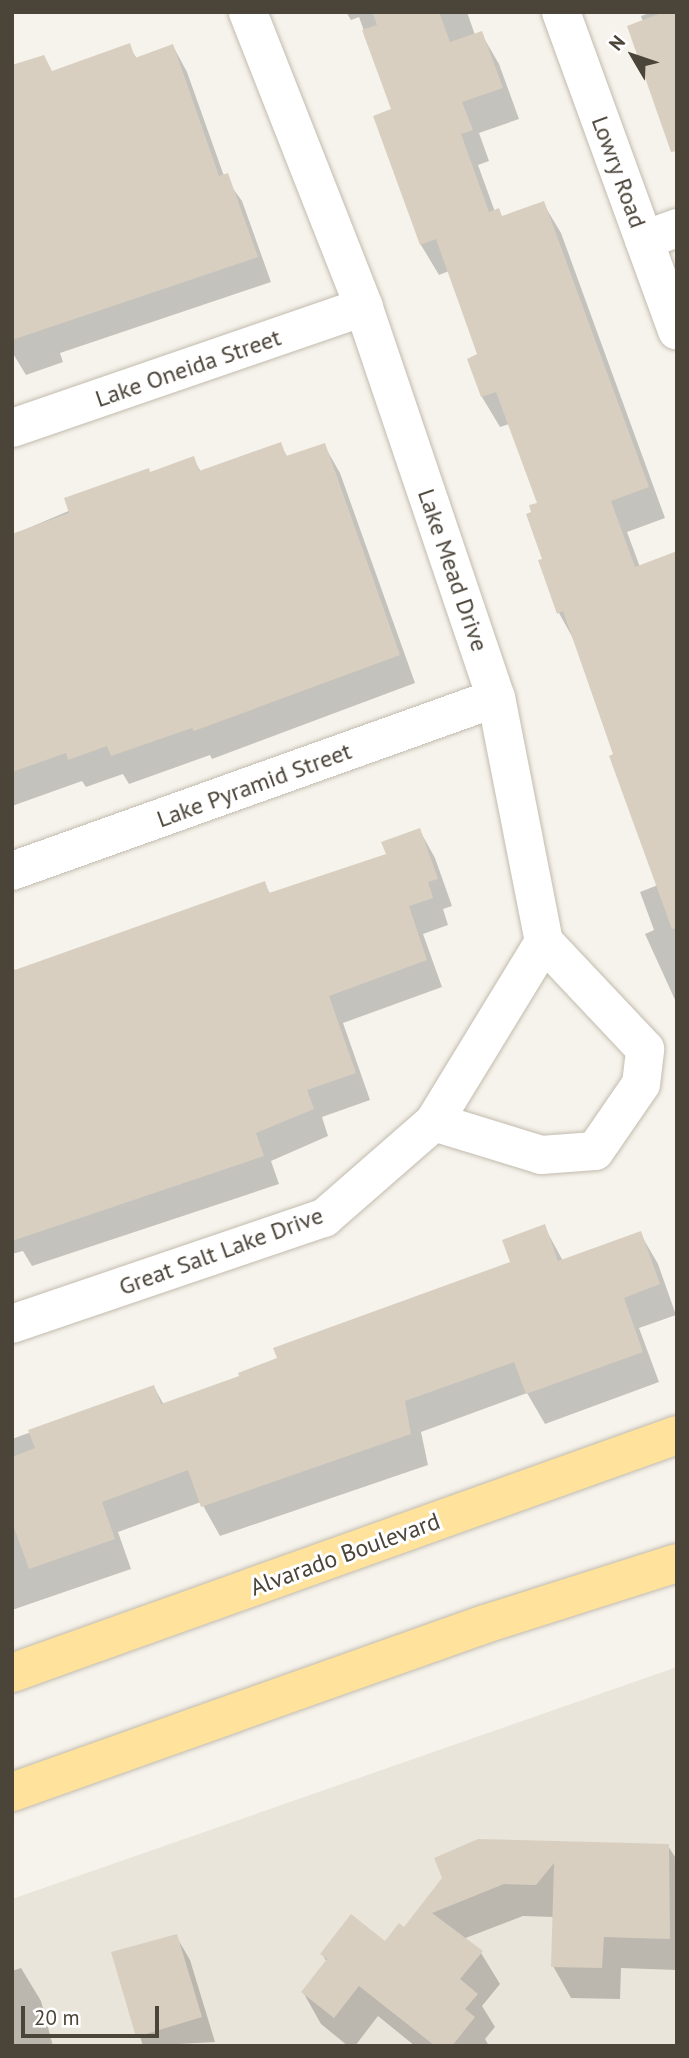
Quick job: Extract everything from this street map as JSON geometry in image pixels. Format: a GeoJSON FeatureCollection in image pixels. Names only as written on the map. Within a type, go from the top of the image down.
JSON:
{"type":"FeatureCollection","features":[{"type":"Feature","properties":{"kind":"main road","name":"Alvarado Boulevard"},"geometry":{"type":"LineString","coordinates":[[12,1673],[677,1435]]}},
{"type":"Feature","properties":{"kind":"main road"},"geometry":{"type":"LineString","coordinates":[[12,1792],[485,1624],[677,1563]]}},
{"type":"Feature","properties":{"kind":"street","name":"Lake Mead Drive"},"geometry":{"type":"LineString","coordinates":[[248,12],[364,307],[496,698],[544,942]]}},
{"type":"Feature","properties":{"kind":"street","name":"Lowry Road"},"geometry":{"type":"LineString","coordinates":[[561,12],[660,234],[677,331]]}},
{"type":"Feature","properties":{"kind":"street","name":"Lake Oneida Street"},"geometry":{"type":"LineString","coordinates":[[12,428],[364,307]]}},
{"type":"Feature","properties":{"kind":"street","name":"Lake Pyramid Street"},"geometry":{"type":"LineString","coordinates":[[12,871],[496,698]]}},
{"type":"Feature","properties":{"kind":"street"},"geometry":{"type":"LineString","coordinates":[[544,942],[645,1049],[641,1084],[595,1151],[541,1155],[434,1122],[544,942]]}},
{"type":"Feature","properties":{"kind":"street","name":"Great Salt Lake Drive"},"geometry":{"type":"LineString","coordinates":[[12,1324],[324,1218],[434,1122]]}},
{"type":"Feature","properties":{"kind":"shaded area"},"geometry":{"type":"Polygon","coordinates":[[[677,1667],[677,2046],[12,2046],[12,1899],[677,1667]]]}},
{"type":"Feature","properties":{"kind":"building"},"geometry":{"type":"Polygon","coordinates":[[[372,12],[439,12],[450,42],[482,31],[503,88],[462,102],[473,130],[461,134],[489,212],[499,208],[502,216],[544,201],[649,487],[611,501],[635,567],[677,551],[677,928],[672,929],[609,756],[613,754],[563,611],[557,614],[538,560],[542,559],[526,514],[531,512],[529,505],[537,503],[496,392],[481,397],[467,359],[477,354],[436,239],[420,245],[373,116],[391,109],[362,30],[377,25],[372,12]]]}},
{"type":"Feature","properties":{"kind":"building"},"geometry":{"type":"Polygon","coordinates":[[[664,12],[677,12],[677,151],[671,152],[627,26],[664,12]]]}},
{"type":"Feature","properties":{"kind":"building"},"geometry":{"type":"Polygon","coordinates":[[[130,43],[135,58],[173,44],[219,176],[228,173],[258,257],[12,340],[12,65],[44,55],[52,71],[130,43]]]}},
{"type":"Feature","properties":{"kind":"building"},"geometry":{"type":"Polygon","coordinates":[[[281,442],[286,456],[325,443],[400,655],[194,731],[192,728],[111,756],[107,746],[68,760],[66,753],[12,772],[12,534],[69,513],[64,498],[149,468],[150,472],[194,456],[199,471],[281,442]]]}},
{"type":"Feature","properties":{"kind":"building"},"geometry":{"type":"Polygon","coordinates":[[[420,828],[438,879],[428,882],[433,898],[409,906],[427,960],[329,996],[356,1073],[307,1090],[314,1109],[256,1133],[264,1156],[12,1241],[12,971],[265,881],[269,893],[386,854],[381,842],[420,828]]]}},
{"type":"Feature","properties":{"kind":"building"},"geometry":{"type":"Polygon","coordinates":[[[545,1224],[558,1261],[641,1231],[660,1284],[624,1298],[643,1352],[526,1394],[514,1362],[405,1401],[411,1434],[201,1507],[188,1470],[102,1502],[115,1539],[29,1569],[12,1522],[12,1457],[35,1448],[28,1430],[154,1385],[161,1404],[239,1376],[238,1373],[277,1358],[273,1348],[510,1262],[502,1240],[545,1224]]]}},
{"type":"Feature","properties":{"kind":"building"},"geometry":{"type":"Polygon","coordinates":[[[478,1839],[669,1844],[670,1939],[604,1937],[602,1968],[551,1967],[554,1863],[536,1885],[504,1884],[432,1913],[483,1951],[460,1979],[478,1994],[465,2009],[475,2017],[452,2046],[435,2046],[359,1986],[334,2018],[301,1992],[327,1959],[320,1954],[351,1914],[385,1941],[399,1923],[404,1927],[442,1878],[434,1858],[478,1839]]]}},
{"type":"Feature","properties":{"kind":"building"},"geometry":{"type":"Polygon","coordinates":[[[177,1934],[202,2017],[136,2037],[111,1952],[177,1934]]]}}]}
